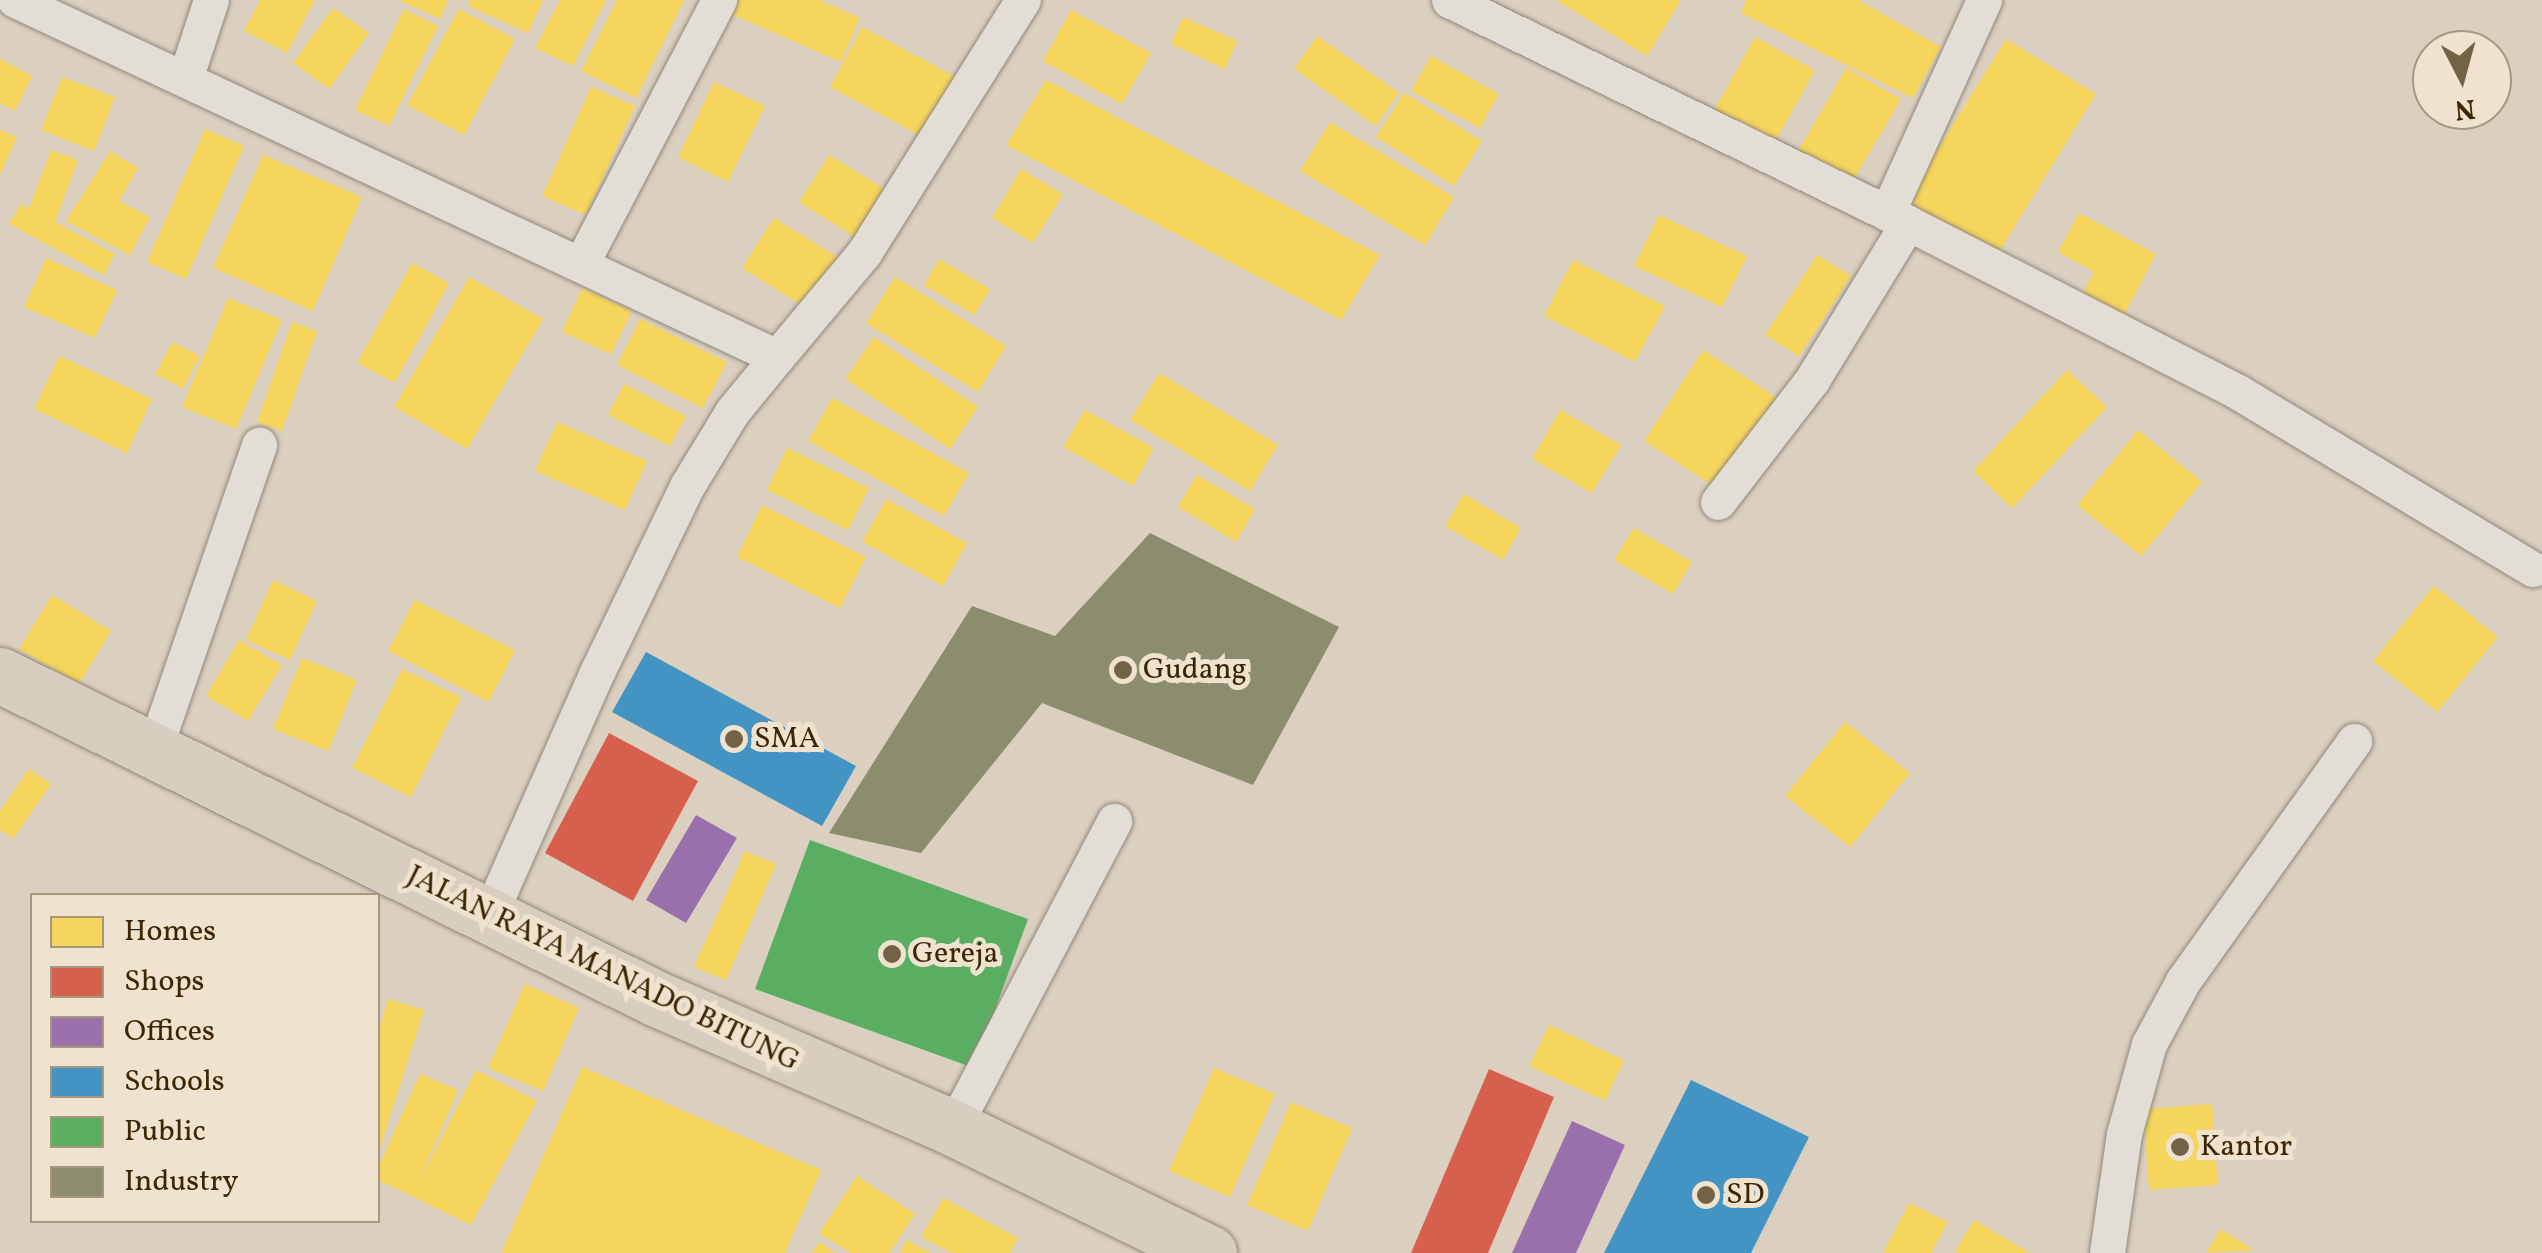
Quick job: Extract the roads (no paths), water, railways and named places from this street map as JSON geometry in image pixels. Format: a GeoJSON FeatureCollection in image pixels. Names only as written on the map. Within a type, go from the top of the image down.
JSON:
{"type":"FeatureCollection","features":[{"type":"Feature","properties":{"kind":"highway","name":"JALAN RAYA MANADO BITUNG"},"geometry":{"type":"LineString","coordinates":[[0,675],[657,999],[953,1128],[1209,1253]]}},
{"type":"Feature","properties":{"kind":"street"},"geometry":{"type":"LineString","coordinates":[[15,0],[777,357]]}},
{"type":"Feature","properties":{"kind":"street"},"geometry":{"type":"LineString","coordinates":[[185,79],[211,0]]}},
{"type":"Feature","properties":{"kind":"street"},"geometry":{"type":"LineString","coordinates":[[581,264],[719,0]]}},
{"type":"Feature","properties":{"kind":"street"},"geometry":{"type":"LineString","coordinates":[[490,914],[597,672],[687,486],[732,412],[864,253],[1023,0]]}},
{"type":"Feature","properties":{"kind":"street"},"geometry":{"type":"LineString","coordinates":[[1449,0],[1897,218],[2238,392],[2533,568]]}},
{"type":"Feature","properties":{"kind":"street"},"geometry":{"type":"LineString","coordinates":[[1718,502],[1812,380],[1897,218],[1984,0]]}},
{"type":"Feature","properties":{"kind":"street"},"geometry":{"type":"LineString","coordinates":[[154,750],[259,445]]}},
{"type":"Feature","properties":{"kind":"street"},"geometry":{"type":"LineString","coordinates":[[2107,1253],[2124,1134],[2149,1044],[2182,981],[2354,740]]}},
{"type":"Feature","properties":{"kind":"street"},"geometry":{"type":"LineString","coordinates":[[953,1128],[1114,822]]}},
{"type":"Feature","properties":{"kind":"place","name":"Gudang"},"geometry":{"type":"Point","coordinates":[1123,670]}},
{"type":"Feature","properties":{"kind":"place","name":"SMA"},"geometry":{"type":"Point","coordinates":[734,739]}},
{"type":"Feature","properties":{"kind":"place","name":"Gereja"},"geometry":{"type":"Point","coordinates":[892,954]}},
{"type":"Feature","properties":{"kind":"place","name":"Kantor"},"geometry":{"type":"Point","coordinates":[2180,1147]}},
{"type":"Feature","properties":{"kind":"place","name":"SD"},"geometry":{"type":"Point","coordinates":[1706,1195]}}]}
